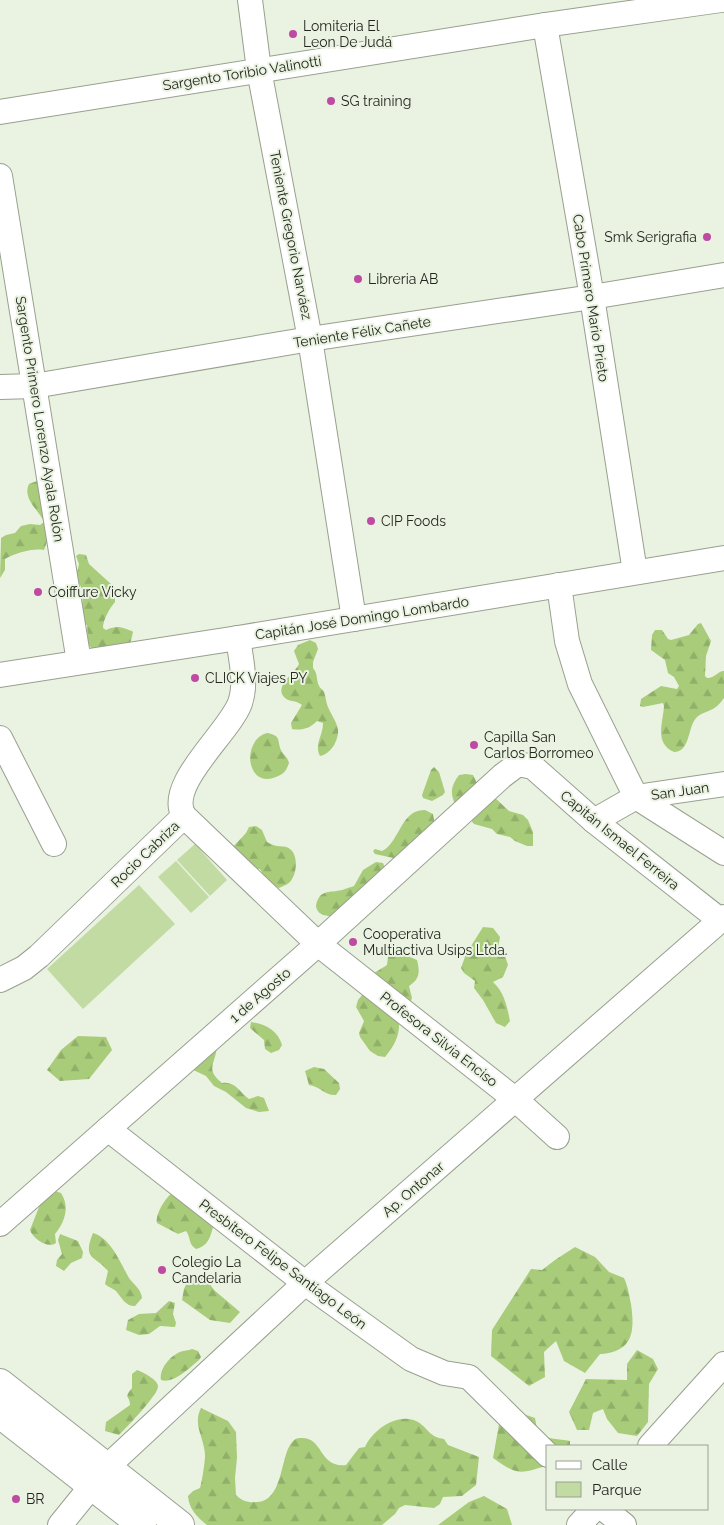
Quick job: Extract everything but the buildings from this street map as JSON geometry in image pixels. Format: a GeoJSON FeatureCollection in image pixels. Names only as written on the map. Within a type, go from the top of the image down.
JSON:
{"type":"FeatureCollection","features":[{"type":"Feature","properties":{"kind":"main road"},"geometry":{"type":"LineString","coordinates":[[0,1383],[100,1477],[142,1525]]}},
{"type":"Feature","properties":{"kind":"main road"},"geometry":{"type":"LineString","coordinates":[[0,1414],[180,1525]]}},
{"type":"Feature","properties":{"kind":"street","name":"Teniente Gregorio Narváez"},"geometry":{"type":"LineString","coordinates":[[250,0],[259,70],[310,339],[354,619]]}},
{"type":"Feature","properties":{"kind":"street","name":"Sargento Toribio Valinotti"},"geometry":{"type":"LineString","coordinates":[[0,112],[544,25],[721,0]]}},
{"type":"Feature","properties":{"kind":"street","name":"Cabo Primero Mario Prieto"},"geometry":{"type":"LineString","coordinates":[[544,25],[592,297],[635,572]]}},
{"type":"Feature","properties":{"kind":"street","name":"Sargento Primero Lorenzo Ayala Rolón"},"geometry":{"type":"LineString","coordinates":[[0,176],[79,662]]}},
{"type":"Feature","properties":{"kind":"street","name":"Teniente Félix Cañete"},"geometry":{"type":"LineString","coordinates":[[0,387],[34,386],[310,339],[592,297],[724,275]]}},
{"type":"Feature","properties":{"kind":"street","name":"Capitán José Domingo Lombardo"},"geometry":{"type":"LineString","coordinates":[[0,675],[724,558]]}},
{"type":"Feature","properties":{"kind":"street"},"geometry":{"type":"LineString","coordinates":[[559,585],[567,641],[580,684],[636,797],[724,853]]}},
{"type":"Feature","properties":{"kind":"street","name":"Rocio Cabriza"},"geometry":{"type":"LineString","coordinates":[[0,980],[24,968],[38,956],[184,816],[180,810],[184,786],[192,771],[234,716],[241,702],[244,683],[238,638]]}},
{"type":"Feature","properties":{"kind":"street"},"geometry":{"type":"LineString","coordinates":[[0,738],[54,844]]}},
{"type":"Feature","properties":{"kind":"street","name":"Capitán Ismael Ferreira"},"geometry":{"type":"LineString","coordinates":[[518,764],[533,767],[594,821],[722,918]]}},
{"type":"Feature","properties":{"kind":"street","name":"1 de Agosto"},"geometry":{"type":"LineString","coordinates":[[0,1224],[318,944],[502,776],[518,764]]}},
{"type":"Feature","properties":{"kind":"street","name":"San Juan"},"geometry":{"type":"LineString","coordinates":[[636,797],[724,784]]}},
{"type":"Feature","properties":{"kind":"street"},"geometry":{"type":"LineString","coordinates":[[594,821],[636,797]]}},
{"type":"Feature","properties":{"kind":"street","name":"Profesora Silvia Enciso"},"geometry":{"type":"LineString","coordinates":[[184,816],[318,944],[516,1100],[557,1137]]}},
{"type":"Feature","properties":{"kind":"street","name":"Ap. Ontonar"},"geometry":{"type":"LineString","coordinates":[[60,1525],[100,1477],[305,1283],[722,918]]}},
{"type":"Feature","properties":{"kind":"street","name":"Presbítero Felipe Santiago León"},"geometry":{"type":"LineString","coordinates":[[108,1129],[305,1283],[411,1359],[444,1373],[469,1377],[546,1452]]}},
{"type":"Feature","properties":{"kind":"street"},"geometry":{"type":"LineString","coordinates":[[651,1445],[724,1364]]}},
{"type":"Feature","properties":{"kind":"street"},"geometry":{"type":"LineString","coordinates":[[579,1525],[593,1510]]}},
{"type":"Feature","properties":{"kind":"street"},"geometry":{"type":"LineString","coordinates":[[605,1510],[624,1525]]}},
{"type":"Feature","properties":{"kind":"green space"},"geometry":{"type":"Polygon","coordinates":[[[41,481],[48,539],[44,550],[24,551],[5,559],[5,570],[0,578],[1,538],[15,533],[21,526],[30,524],[40,525],[44,522],[28,495],[27,489],[29,484],[41,481]]]}},
{"type":"Feature","properties":{"kind":"green space"},"geometry":{"type":"Polygon","coordinates":[[[79,554],[86,555],[89,564],[115,587],[115,602],[105,617],[103,628],[106,630],[119,627],[132,631],[130,645],[93,650],[88,644],[87,625],[80,622],[83,596],[76,577],[79,564],[76,556],[79,554]]]}},
{"type":"Feature","properties":{"kind":"green space"},"geometry":{"type":"Polygon","coordinates":[[[701,623],[711,641],[706,656],[705,676],[710,678],[724,671],[724,698],[714,708],[696,718],[683,749],[674,752],[668,748],[662,738],[663,703],[640,706],[641,699],[661,686],[677,689],[679,686],[674,677],[668,673],[665,660],[651,650],[652,635],[655,630],[662,630],[668,639],[671,640],[689,635],[701,623]]]}},
{"type":"Feature","properties":{"kind":"green space"},"geometry":{"type":"Polygon","coordinates":[[[310,640],[316,643],[318,649],[313,662],[313,668],[338,729],[334,746],[324,755],[320,756],[318,744],[323,723],[317,721],[306,728],[292,729],[291,723],[302,705],[286,699],[282,693],[283,684],[299,664],[294,651],[298,645],[310,640]]]}},
{"type":"Feature","properties":{"kind":"green space"},"geometry":{"type":"Polygon","coordinates":[[[267,733],[277,737],[280,748],[289,763],[281,775],[266,779],[258,776],[250,762],[253,745],[259,737],[267,733]]]}},
{"type":"Feature","properties":{"kind":"green space"},"geometry":{"type":"Polygon","coordinates":[[[434,767],[439,772],[445,792],[432,801],[423,798],[422,795],[431,770],[434,767]]]}},
{"type":"Feature","properties":{"kind":"green space"},"geometry":{"type":"Polygon","coordinates":[[[459,775],[473,775],[478,785],[456,806],[452,794],[454,783],[459,775]]]}},
{"type":"Feature","properties":{"kind":"green space"},"geometry":{"type":"Polygon","coordinates":[[[491,794],[509,811],[523,815],[528,820],[533,832],[533,846],[527,846],[510,837],[497,834],[492,829],[474,824],[469,818],[491,794]]]}},
{"type":"Feature","properties":{"kind":"green space"},"geometry":{"type":"Polygon","coordinates":[[[420,810],[433,814],[435,825],[398,859],[375,854],[373,851],[375,849],[382,851],[391,844],[408,817],[420,810]]]}},
{"type":"Feature","properties":{"kind":"green space"},"geometry":{"type":"Polygon","coordinates":[[[256,826],[262,830],[267,842],[288,848],[293,852],[296,868],[294,876],[286,885],[279,888],[267,882],[260,869],[254,869],[232,848],[249,827],[256,826]]]}},
{"type":"Feature","properties":{"kind":"green space"},"geometry":{"type":"Polygon","coordinates":[[[195,844],[227,880],[210,896],[177,860],[195,844]]]}},
{"type":"Feature","properties":{"kind":"green space"},"geometry":{"type":"Polygon","coordinates":[[[176,861],[209,897],[191,913],[158,877],[176,861]]]}},
{"type":"Feature","properties":{"kind":"green space"},"geometry":{"type":"Polygon","coordinates":[[[376,862],[383,863],[387,873],[399,884],[396,891],[345,909],[339,909],[331,916],[319,913],[316,906],[322,894],[354,886],[363,870],[376,862]]]}},
{"type":"Feature","properties":{"kind":"green space"},"geometry":{"type":"Polygon","coordinates":[[[139,885],[175,924],[83,1009],[47,969],[139,885]]]}},
{"type":"Feature","properties":{"kind":"green space"},"geometry":{"type":"Polygon","coordinates":[[[483,927],[493,928],[500,937],[498,949],[504,953],[508,965],[503,977],[493,982],[502,995],[508,1010],[510,1021],[505,1027],[496,1023],[474,988],[475,981],[464,973],[461,968],[466,954],[483,927]]]}},
{"type":"Feature","properties":{"kind":"green space"},"geometry":{"type":"Polygon","coordinates":[[[396,951],[417,960],[419,968],[415,981],[409,986],[412,998],[409,1005],[371,975],[387,965],[388,957],[396,951]]]}},
{"type":"Feature","properties":{"kind":"green space"},"geometry":{"type":"Polygon","coordinates":[[[363,994],[399,1021],[396,1040],[385,1057],[378,1056],[370,1051],[360,1037],[359,1033],[364,1021],[356,1007],[358,1000],[363,994]]]}},
{"type":"Feature","properties":{"kind":"green space"},"geometry":{"type":"Polygon","coordinates":[[[251,1022],[266,1026],[277,1035],[282,1045],[279,1050],[271,1053],[265,1049],[264,1040],[250,1028],[251,1022]]]}},
{"type":"Feature","properties":{"kind":"green space"},"geometry":{"type":"Polygon","coordinates":[[[78,1036],[106,1037],[112,1050],[89,1079],[60,1081],[47,1070],[61,1050],[78,1036]]]}},
{"type":"Feature","properties":{"kind":"green space"},"geometry":{"type":"Polygon","coordinates":[[[217,1047],[212,1070],[217,1078],[222,1083],[234,1085],[249,1099],[258,1096],[264,1098],[269,1111],[259,1112],[246,1108],[226,1092],[214,1086],[206,1076],[187,1067],[217,1047]]]}},
{"type":"Feature","properties":{"kind":"green space"},"geometry":{"type":"Polygon","coordinates":[[[314,1067],[324,1069],[339,1083],[340,1089],[336,1095],[309,1085],[305,1071],[314,1067]]]}},
{"type":"Feature","properties":{"kind":"green space"},"geometry":{"type":"Polygon","coordinates":[[[55,1191],[61,1193],[66,1209],[64,1219],[55,1234],[56,1243],[49,1245],[37,1240],[30,1230],[41,1202],[55,1191]]]}},
{"type":"Feature","properties":{"kind":"green space"},"geometry":{"type":"Polygon","coordinates":[[[173,1192],[215,1222],[205,1245],[196,1249],[193,1247],[186,1231],[178,1234],[157,1223],[162,1206],[173,1192]]]}},
{"type":"Feature","properties":{"kind":"green space"},"geometry":{"type":"Polygon","coordinates":[[[93,1233],[105,1240],[110,1246],[129,1278],[140,1292],[142,1298],[135,1306],[126,1303],[116,1291],[105,1284],[108,1271],[89,1253],[93,1233]]]}},
{"type":"Feature","properties":{"kind":"green space"},"geometry":{"type":"Polygon","coordinates":[[[60,1234],[78,1241],[83,1252],[82,1258],[71,1263],[64,1271],[56,1266],[57,1260],[62,1254],[58,1240],[60,1234]]]}},
{"type":"Feature","properties":{"kind":"green space"},"geometry":{"type":"Polygon","coordinates":[[[575,1247],[595,1257],[609,1272],[624,1278],[631,1304],[632,1332],[625,1345],[611,1352],[600,1354],[585,1373],[564,1361],[556,1341],[544,1352],[545,1377],[529,1386],[491,1356],[492,1330],[531,1269],[542,1270],[575,1247]]]}},
{"type":"Feature","properties":{"kind":"green space"},"geometry":{"type":"Polygon","coordinates":[[[193,1274],[204,1276],[214,1290],[240,1312],[230,1323],[210,1320],[182,1300],[184,1289],[190,1276],[193,1274]]]}},
{"type":"Feature","properties":{"kind":"green space"},"geometry":{"type":"Polygon","coordinates":[[[169,1301],[175,1303],[173,1314],[176,1323],[175,1327],[160,1326],[149,1334],[139,1335],[126,1330],[128,1320],[139,1314],[156,1313],[169,1301]]]}},
{"type":"Feature","properties":{"kind":"green space"},"geometry":{"type":"Polygon","coordinates":[[[192,1349],[198,1351],[201,1357],[199,1360],[176,1378],[166,1381],[161,1380],[163,1367],[169,1360],[180,1352],[192,1349]]]}},
{"type":"Feature","properties":{"kind":"green space"},"geometry":{"type":"Polygon","coordinates":[[[637,1350],[653,1359],[658,1369],[649,1384],[648,1422],[637,1436],[618,1433],[607,1419],[603,1409],[593,1413],[589,1430],[577,1430],[569,1412],[586,1379],[627,1380],[627,1364],[637,1350]]]}},
{"type":"Feature","properties":{"kind":"green space"},"geometry":{"type":"Polygon","coordinates":[[[137,1370],[156,1381],[157,1390],[142,1411],[119,1435],[105,1431],[106,1422],[130,1405],[127,1396],[132,1388],[132,1374],[137,1370]]]}},
{"type":"Feature","properties":{"kind":"green space"},"geometry":{"type":"Polygon","coordinates":[[[201,1408],[228,1421],[236,1432],[236,1495],[245,1501],[257,1502],[267,1499],[274,1492],[288,1448],[293,1441],[300,1438],[308,1439],[318,1446],[330,1462],[337,1465],[346,1465],[359,1448],[365,1447],[380,1428],[395,1420],[403,1419],[411,1419],[418,1422],[432,1435],[444,1439],[448,1445],[479,1457],[476,1485],[462,1496],[443,1497],[440,1504],[434,1508],[405,1505],[399,1508],[382,1525],[207,1525],[194,1512],[188,1496],[200,1488],[205,1459],[198,1426],[201,1408]]]}},
{"type":"Feature","properties":{"kind":"green space"},"geometry":{"type":"Polygon","coordinates":[[[515,1411],[535,1418],[538,1434],[570,1441],[570,1445],[546,1445],[546,1466],[519,1472],[508,1468],[493,1458],[501,1413],[515,1411]]]}},
{"type":"Feature","properties":{"kind":"green space"},"geometry":{"type":"Polygon","coordinates":[[[484,1496],[507,1509],[512,1525],[438,1525],[469,1502],[484,1496]]]}},
{"type":"Feature","properties":{"kind":"place","name":"Lomiteria El Leon De Judá"},"geometry":{"type":"Point","coordinates":[293,34]}},
{"type":"Feature","properties":{"kind":"place","name":"SG training"},"geometry":{"type":"Point","coordinates":[331,101]}},
{"type":"Feature","properties":{"kind":"place","name":"Smk Serigrafia"},"geometry":{"type":"Point","coordinates":[707,237]}},
{"type":"Feature","properties":{"kind":"place","name":"Libreria AB"},"geometry":{"type":"Point","coordinates":[358,279]}},
{"type":"Feature","properties":{"kind":"place","name":"CIP Foods"},"geometry":{"type":"Point","coordinates":[371,521]}},
{"type":"Feature","properties":{"kind":"place","name":"Coiffure Vicky"},"geometry":{"type":"Point","coordinates":[38,592]}},
{"type":"Feature","properties":{"kind":"place","name":"CLICK Viajes PY"},"geometry":{"type":"Point","coordinates":[195,678]}},
{"type":"Feature","properties":{"kind":"place","name":"Capilla San Carlos Borromeo"},"geometry":{"type":"Point","coordinates":[474,745]}},
{"type":"Feature","properties":{"kind":"place","name":"Cooperativa Multiactiva Usips Ltda."},"geometry":{"type":"Point","coordinates":[353,942]}},
{"type":"Feature","properties":{"kind":"place","name":"Colegio La Candelaria"},"geometry":{"type":"Point","coordinates":[162,1270]}},
{"type":"Feature","properties":{"kind":"place","name":"BR"},"geometry":{"type":"Point","coordinates":[16,1499]}}]}
